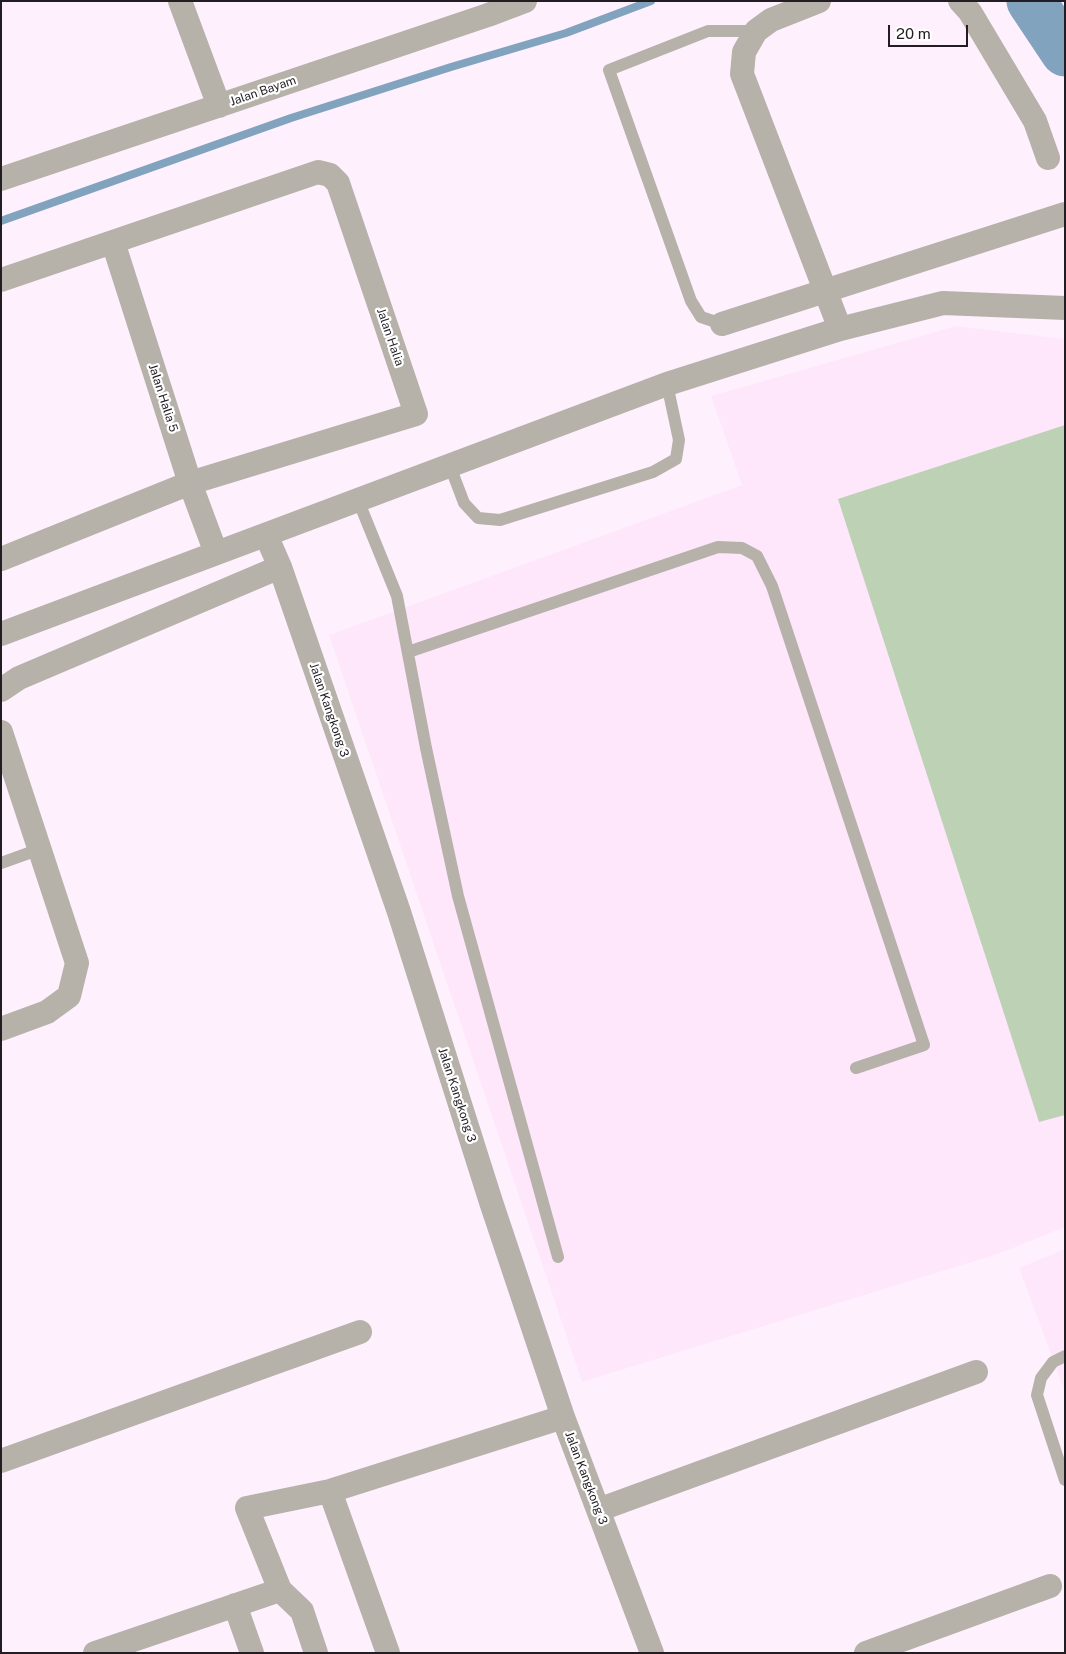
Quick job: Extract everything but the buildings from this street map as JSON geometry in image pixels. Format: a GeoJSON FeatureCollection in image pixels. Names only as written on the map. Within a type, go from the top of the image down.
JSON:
{"type":"FeatureCollection","features":[{"type":"Feature","properties":{"kind":"street"},"geometry":{"type":"LineString","coordinates":[[180,1],[219,106]]}},
{"type":"Feature","properties":{"kind":"street","name":"Jalan Bayam"},"geometry":{"type":"LineString","coordinates":[[1,179],[219,106],[485,8],[525,1]]}},
{"type":"Feature","properties":{"kind":"street"},"geometry":{"type":"LineString","coordinates":[[819,1],[771,20],[756,31],[744,52],[742,74],[840,328]]}},
{"type":"Feature","properties":{"kind":"street"},"geometry":{"type":"LineString","coordinates":[[960,1],[970,12],[1035,121],[1048,158]]}},
{"type":"Feature","properties":{"kind":"street","name":"Jalan Halia"},"geometry":{"type":"LineString","coordinates":[[1,280],[318,172],[330,175],[338,183],[416,414],[190,483],[1,559]]}},
{"type":"Feature","properties":{"kind":"street"},"geometry":{"type":"LineString","coordinates":[[722,324],[1065,214]]}},
{"type":"Feature","properties":{"kind":"street","name":"Jalan Halia 5"},"geometry":{"type":"LineString","coordinates":[[113,242],[190,483],[216,553]]}},
{"type":"Feature","properties":{"kind":"street"},"geometry":{"type":"LineString","coordinates":[[1,634],[667,384],[840,328],[943,303],[1065,308]]}},
{"type":"Feature","properties":{"kind":"street","name":"Jalan Kangkong 3"},"geometry":{"type":"LineString","coordinates":[[266,535],[280,568],[399,912],[491,1202],[563,1417],[652,1653]]}},
{"type":"Feature","properties":{"kind":"street"},"geometry":{"type":"LineString","coordinates":[[1,690],[19,678],[280,568]]}},
{"type":"Feature","properties":{"kind":"street"},"geometry":{"type":"LineString","coordinates":[[1,732],[77,963],[69,996],[47,1012],[1,1029]]}},
{"type":"Feature","properties":{"kind":"street"},"geometry":{"type":"LineString","coordinates":[[1,1461],[360,1332]]}},
{"type":"Feature","properties":{"kind":"street"},"geometry":{"type":"LineString","coordinates":[[598,1510],[976,1372]]}},
{"type":"Feature","properties":{"kind":"street"},"geometry":{"type":"LineString","coordinates":[[316,1653],[302,1611],[280,1590],[247,1508],[330,1491],[563,1417]]}},
{"type":"Feature","properties":{"kind":"street"},"geometry":{"type":"LineString","coordinates":[[330,1491],[388,1653]]}},
{"type":"Feature","properties":{"kind":"street"},"geometry":{"type":"LineString","coordinates":[[866,1653],[1050,1586]]}},
{"type":"Feature","properties":{"kind":"street"},"geometry":{"type":"LineString","coordinates":[[95,1653],[280,1590]]}},
{"type":"Feature","properties":{"kind":"street"},"geometry":{"type":"LineString","coordinates":[[235,1605],[252,1653]]}},
{"type":"Feature","properties":{"kind":"lane"},"geometry":{"type":"LineString","coordinates":[[722,324],[701,317],[691,301],[609,70],[708,32],[756,31]]}},
{"type":"Feature","properties":{"kind":"lane"},"geometry":{"type":"LineString","coordinates":[[450,466],[464,503],[478,518],[500,520],[652,472],[676,459],[679,440],[667,384]]}},
{"type":"Feature","properties":{"kind":"lane"},"geometry":{"type":"LineString","coordinates":[[358,500],[397,596],[426,748],[458,896],[558,1256]]}},
{"type":"Feature","properties":{"kind":"lane"},"geometry":{"type":"LineString","coordinates":[[408,652],[718,547],[742,548],[757,556],[772,586],[924,1045],[856,1068]]}},
{"type":"Feature","properties":{"kind":"lane"},"geometry":{"type":"LineString","coordinates":[[1,863],[40,849]]}},
{"type":"Feature","properties":{"kind":"lane"},"geometry":{"type":"LineString","coordinates":[[1065,1356],[1053,1362],[1041,1378],[1037,1396],[1065,1480]]}},
{"type":"Feature","properties":{"kind":"shaded area"},"geometry":{"type":"Polygon","coordinates":[[[956,326],[1065,339],[1065,1227],[998,1254],[582,1382],[329,635],[742,485],[711,396],[956,326]]]}},
{"type":"Feature","properties":{"kind":"shaded area"},"geometry":{"type":"Polygon","coordinates":[[[1065,1249],[1065,1392],[1019,1268],[1065,1249]]]}},
{"type":"Feature","properties":{"kind":"green space"},"geometry":{"type":"Polygon","coordinates":[[[1065,425],[1065,1115],[1039,1122],[838,499],[1065,425]]]}},
{"type":"Feature","properties":{"kind":"waterway"},"geometry":{"type":"LineString","coordinates":[[1,221],[291,118],[566,33],[651,1]]}},
{"type":"Feature","properties":{"kind":"waterway"},"geometry":{"type":"LineString","coordinates":[[1031,1],[1065,52]]}}]}
